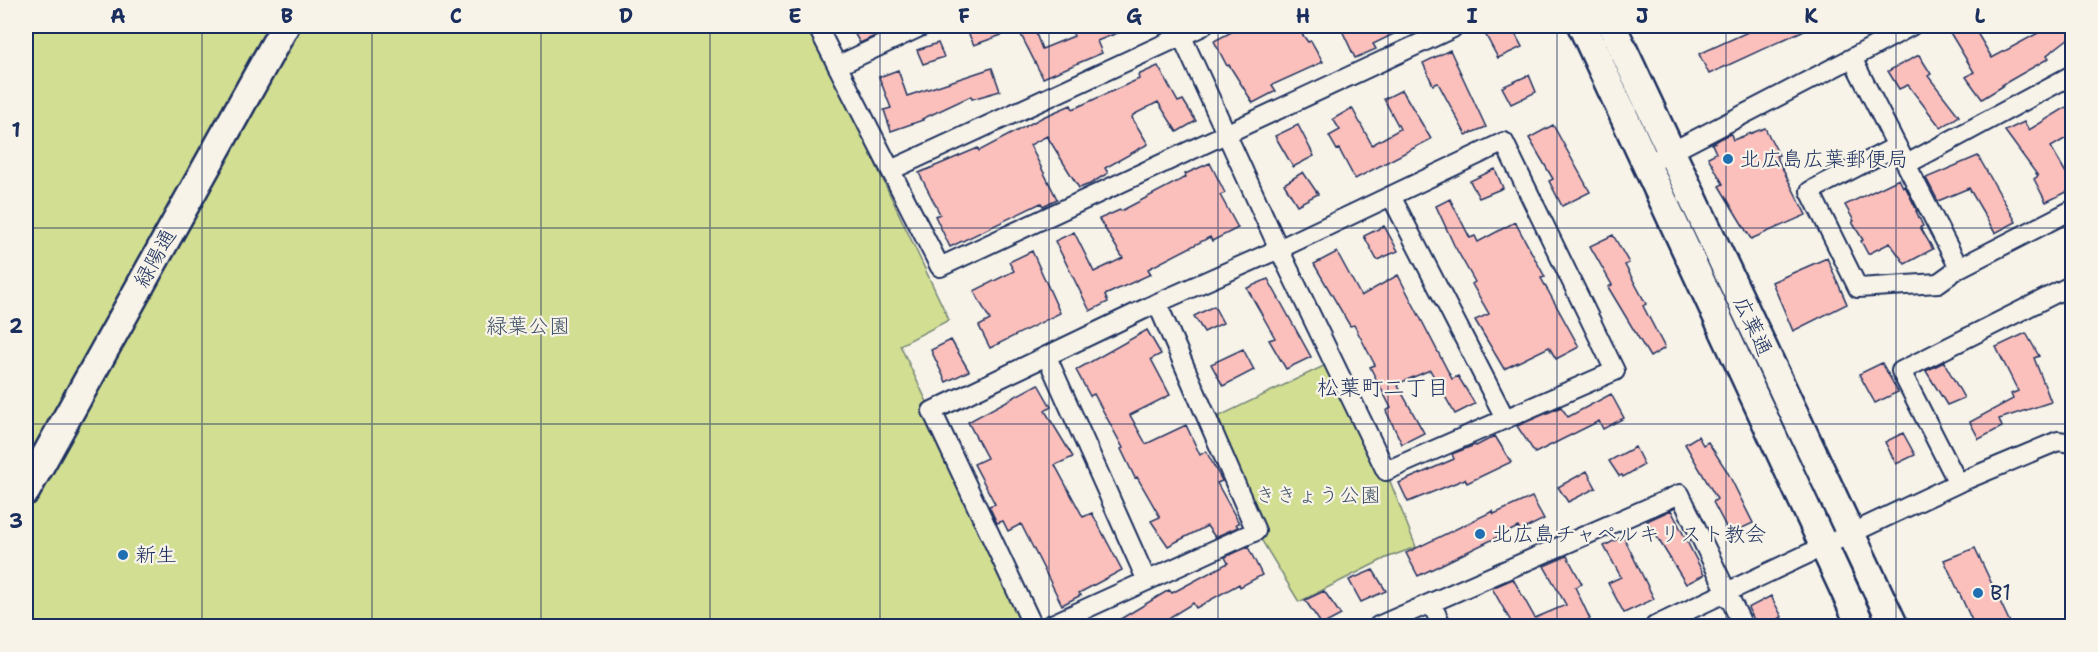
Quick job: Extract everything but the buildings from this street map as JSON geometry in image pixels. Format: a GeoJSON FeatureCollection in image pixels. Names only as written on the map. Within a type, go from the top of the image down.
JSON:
{"type":"FeatureCollection","features":[{"type":"Feature","properties":{"kind":"street","name":"緑陽通"},"geometry":{"type":"LineString","coordinates":[[26,491],[285,26]]}},
{"type":"Feature","properties":{"kind":"street"},"geometry":{"type":"LineString","coordinates":[[817,26],[940,267],[1453,28],[1452,26]]}},
{"type":"Feature","properties":{"kind":"street"},"geometry":{"type":"LineString","coordinates":[[838,65],[922,26]]}},
{"type":"Feature","properties":{"kind":"street"},"geometry":{"type":"LineString","coordinates":[[891,170],[1180,31],[1203,26]]}},
{"type":"Feature","properties":{"kind":"street","name":"広葉通"},"geometry":{"type":"LineString","coordinates":[[1582,26],[1660,158],[1850,534],[1894,627]]}},
{"type":"Feature","properties":{"kind":"street","name":"広葉通"},"geometry":{"type":"LineString","coordinates":[[1612,26],[1660,158],[1823,547],[1861,627]]}},
{"type":"Feature","properties":{"kind":"street"},"geometry":{"type":"LineString","coordinates":[[1660,158],[1911,26]]}},
{"type":"Feature","properties":{"kind":"street"},"geometry":{"type":"LineString","coordinates":[[1033,627],[932,411],[1157,303],[1279,249],[1504,142],[1615,371],[1386,471],[1279,249],[1180,31]]}},
{"type":"Feature","properties":{"kind":"street"},"geometry":{"type":"LineString","coordinates":[[1852,58],[1959,268]]}},
{"type":"Feature","properties":{"kind":"street"},"geometry":{"type":"LineString","coordinates":[[1907,164],[2073,75]]}},
{"type":"Feature","properties":{"kind":"street"},"geometry":{"type":"LineString","coordinates":[[1896,146],[1810,191],[1858,288],[1938,283],[1959,268],[2073,210]]}},
{"type":"Feature","properties":{"kind":"street"},"geometry":{"type":"LineString","coordinates":[[1390,196],[1505,418]]}},
{"type":"Feature","properties":{"kind":"street"},"geometry":{"type":"LineString","coordinates":[[1958,483],[1901,371],[2073,285]]}},
{"type":"Feature","properties":{"kind":"street"},"geometry":{"type":"LineString","coordinates":[[1048,627],[1256,531],[1157,303]]}},
{"type":"Feature","properties":{"kind":"street"},"geometry":{"type":"LineString","coordinates":[[1047,357],[1147,581]]}},
{"type":"Feature","properties":{"kind":"street"},"geometry":{"type":"LineString","coordinates":[[1655,627],[1958,483],[2058,441],[2073,443]]}},
{"type":"Feature","properties":{"kind":"street"},"geometry":{"type":"LineString","coordinates":[[1378,627],[1415,619],[1431,603],[1680,494],[1743,627]]}},
{"type":"Feature","properties":{"kind":"street"},"geometry":{"type":"LineString","coordinates":[[1431,603],[1442,627]]}},
{"type":"Feature","properties":{"kind":"green space","name":"緑葉公園"},"geometry":{"type":"Polygon","coordinates":[[[26,26],[601,26],[812,29],[949,320],[900,345],[1030,619],[1025,626],[26,626],[26,26]]]}},
{"type":"Feature","properties":{"kind":"green space","name":"ききょう公園"},"geometry":{"type":"Polygon","coordinates":[[[1334,361],[1386,471],[1416,547],[1386,558],[1299,602],[1256,531],[1209,421],[1334,361]]]}},
{"type":"Feature","properties":{"kind":"place","name":"北広島広葉郵便局"},"geometry":{"type":"Point","coordinates":[1728,159]}},
{"type":"Feature","properties":{"kind":"place","name":"北広島チャペルキリスト教会"},"geometry":{"type":"Point","coordinates":[1480,534]}},
{"type":"Feature","properties":{"kind":"place","name":"新生"},"geometry":{"type":"Point","coordinates":[123,555]}},
{"type":"Feature","properties":{"kind":"place","name":"B1"},"geometry":{"type":"Point","coordinates":[1978,593]}},
{"type":"Feature","properties":{"kind":"district","name":"松葉町二丁目"},"geometry":{"type":"Point","coordinates":[1383,387]}}]}
